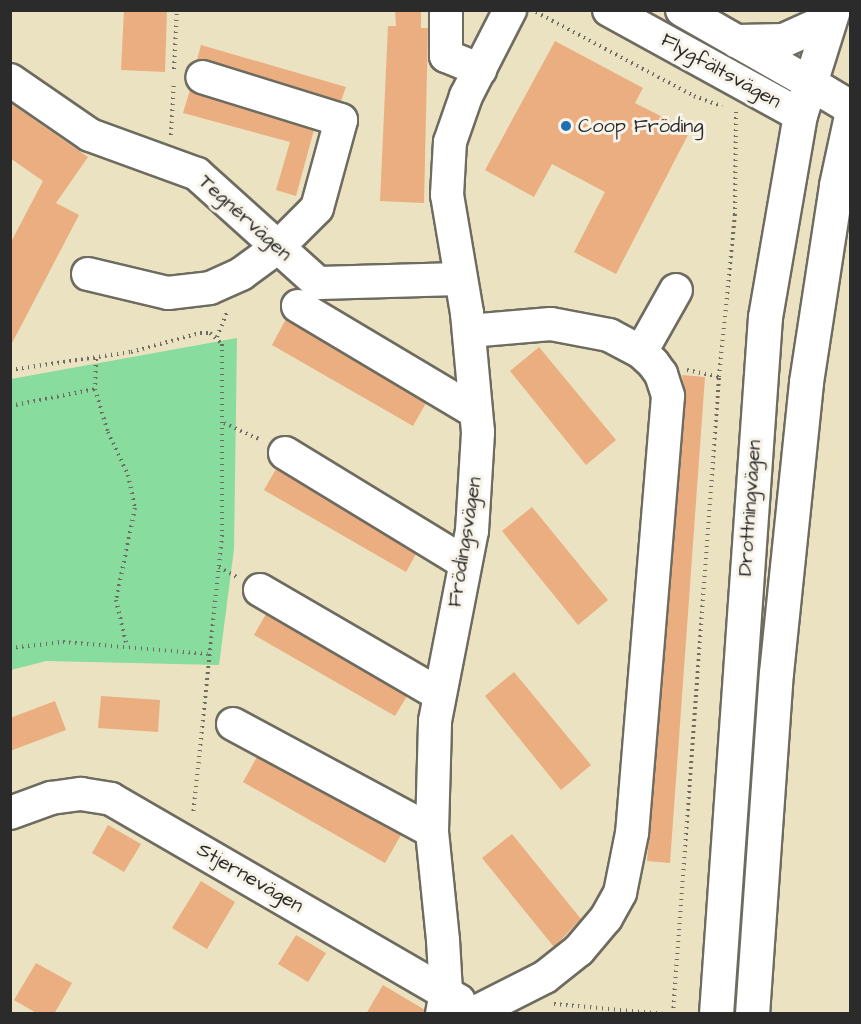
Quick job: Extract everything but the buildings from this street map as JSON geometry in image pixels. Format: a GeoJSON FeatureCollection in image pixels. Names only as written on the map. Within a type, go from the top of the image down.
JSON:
{"type":"FeatureCollection","features":[{"type":"Feature","properties":{"kind":"main road","name":"Drottningvägen"},"geometry":{"type":"LineString","coordinates":[[716,1014],[760,368],[773,259],[800,115],[832,15]]}},
{"type":"Feature","properties":{"kind":"main road"},"geometry":{"type":"LineString","coordinates":[[737,41],[783,40],[832,15]]}},
{"type":"Feature","properties":{"kind":"main road"},"geometry":{"type":"LineString","coordinates":[[810,83],[850,106]]}},
{"type":"Feature","properties":{"kind":"main road"},"geometry":{"type":"LineString","coordinates":[[800,115],[849,136]]}},
{"type":"Feature","properties":{"kind":"main road","name":"Drottningvägen"},"geometry":{"type":"LineString","coordinates":[[752,1014],[776,673],[806,382],[826,243],[849,136]]}},
{"type":"Feature","properties":{"kind":"main road"},"geometry":{"type":"LineString","coordinates":[[826,243],[850,212]]}},
{"type":"Feature","properties":{"kind":"street"},"geometry":{"type":"LineString","coordinates":[[446,10],[446,56],[480,70]]}},
{"type":"Feature","properties":{"kind":"street","name":"Frödingsvägen"},"geometry":{"type":"LineString","coordinates":[[444,1003],[432,831],[438,694],[465,563],[476,476],[476,412],[469,331],[447,195],[450,142],[480,70],[510,10]]}},
{"type":"Feature","properties":{"kind":"street","name":"Flygfältsvägen"},"geometry":{"type":"LineString","coordinates":[[609,10],[800,115]]}},
{"type":"Feature","properties":{"kind":"street","name":"Flygfältsvägen"},"geometry":{"type":"LineString","coordinates":[[682,10],[810,83]]}},
{"type":"Feature","properties":{"kind":"street"},"geometry":{"type":"LineString","coordinates":[[88,274],[168,294],[190,292],[242,274],[278,247],[317,208],[341,120],[202,77]]}},
{"type":"Feature","properties":{"kind":"street","name":"Tegnérvägen"},"geometry":{"type":"LineString","coordinates":[[10,80],[90,135],[170,162],[197,174],[318,283],[460,279]]}},
{"type":"Feature","properties":{"kind":"street"},"geometry":{"type":"LineString","coordinates":[[641,352],[676,290]]}},
{"type":"Feature","properties":{"kind":"street"},"geometry":{"type":"LineString","coordinates":[[298,306],[476,412]]}},
{"type":"Feature","properties":{"kind":"street"},"geometry":{"type":"LineString","coordinates":[[469,331],[521,325],[571,326],[609,335],[641,352],[661,374],[668,407],[632,833],[620,893],[606,918],[579,950],[545,977],[477,1013]]}},
{"type":"Feature","properties":{"kind":"street"},"geometry":{"type":"LineString","coordinates":[[285,453],[465,563]]}},
{"type":"Feature","properties":{"kind":"street"},"geometry":{"type":"LineString","coordinates":[[260,590],[438,694]]}},
{"type":"Feature","properties":{"kind":"street"},"geometry":{"type":"LineString","coordinates":[[233,724],[432,831]]}},
{"type":"Feature","properties":{"kind":"street","name":"Stjernevägen"},"geometry":{"type":"LineString","coordinates":[[10,813],[51,798],[81,794],[101,797],[120,804],[190,843],[444,1003],[477,1013]]}},
{"type":"Feature","properties":{"kind":"path"},"geometry":{"type":"LineString","coordinates":[[170,162],[177,10]]}},
{"type":"Feature","properties":{"kind":"path"},"geometry":{"type":"LineString","coordinates":[[533,10],[694,96],[736,110],[735,215],[719,377],[673,1014]]}},
{"type":"Feature","properties":{"kind":"path"},"geometry":{"type":"LineString","coordinates":[[10,370],[96,359],[210,333],[217,337],[224,350],[222,535],[190,843]]}},
{"type":"Feature","properties":{"kind":"path"},"geometry":{"type":"LineString","coordinates":[[96,359],[95,389],[108,432],[128,475],[135,508],[116,600],[127,647]]}},
{"type":"Feature","properties":{"kind":"path"},"geometry":{"type":"LineString","coordinates":[[10,406],[95,389]]}},
{"type":"Feature","properties":{"kind":"path"},"geometry":{"type":"LineString","coordinates":[[224,423],[285,453]]}},
{"type":"Feature","properties":{"kind":"path"},"geometry":{"type":"LineString","coordinates":[[10,648],[63,642],[208,654]]}},
{"type":"Feature","properties":{"kind":"path"},"geometry":{"type":"LineString","coordinates":[[546,1003],[666,1014]]}},
{"type":"Feature","properties":{"kind":"green space"},"geometry":{"type":"Polygon","coordinates":[[[237,338],[234,549],[219,665],[46,661],[11,670],[11,379],[237,338]]]}},
{"type":"Feature","properties":{"kind":"place","name":"Coop Fröding"},"geometry":{"type":"Point","coordinates":[566,126]}}]}
